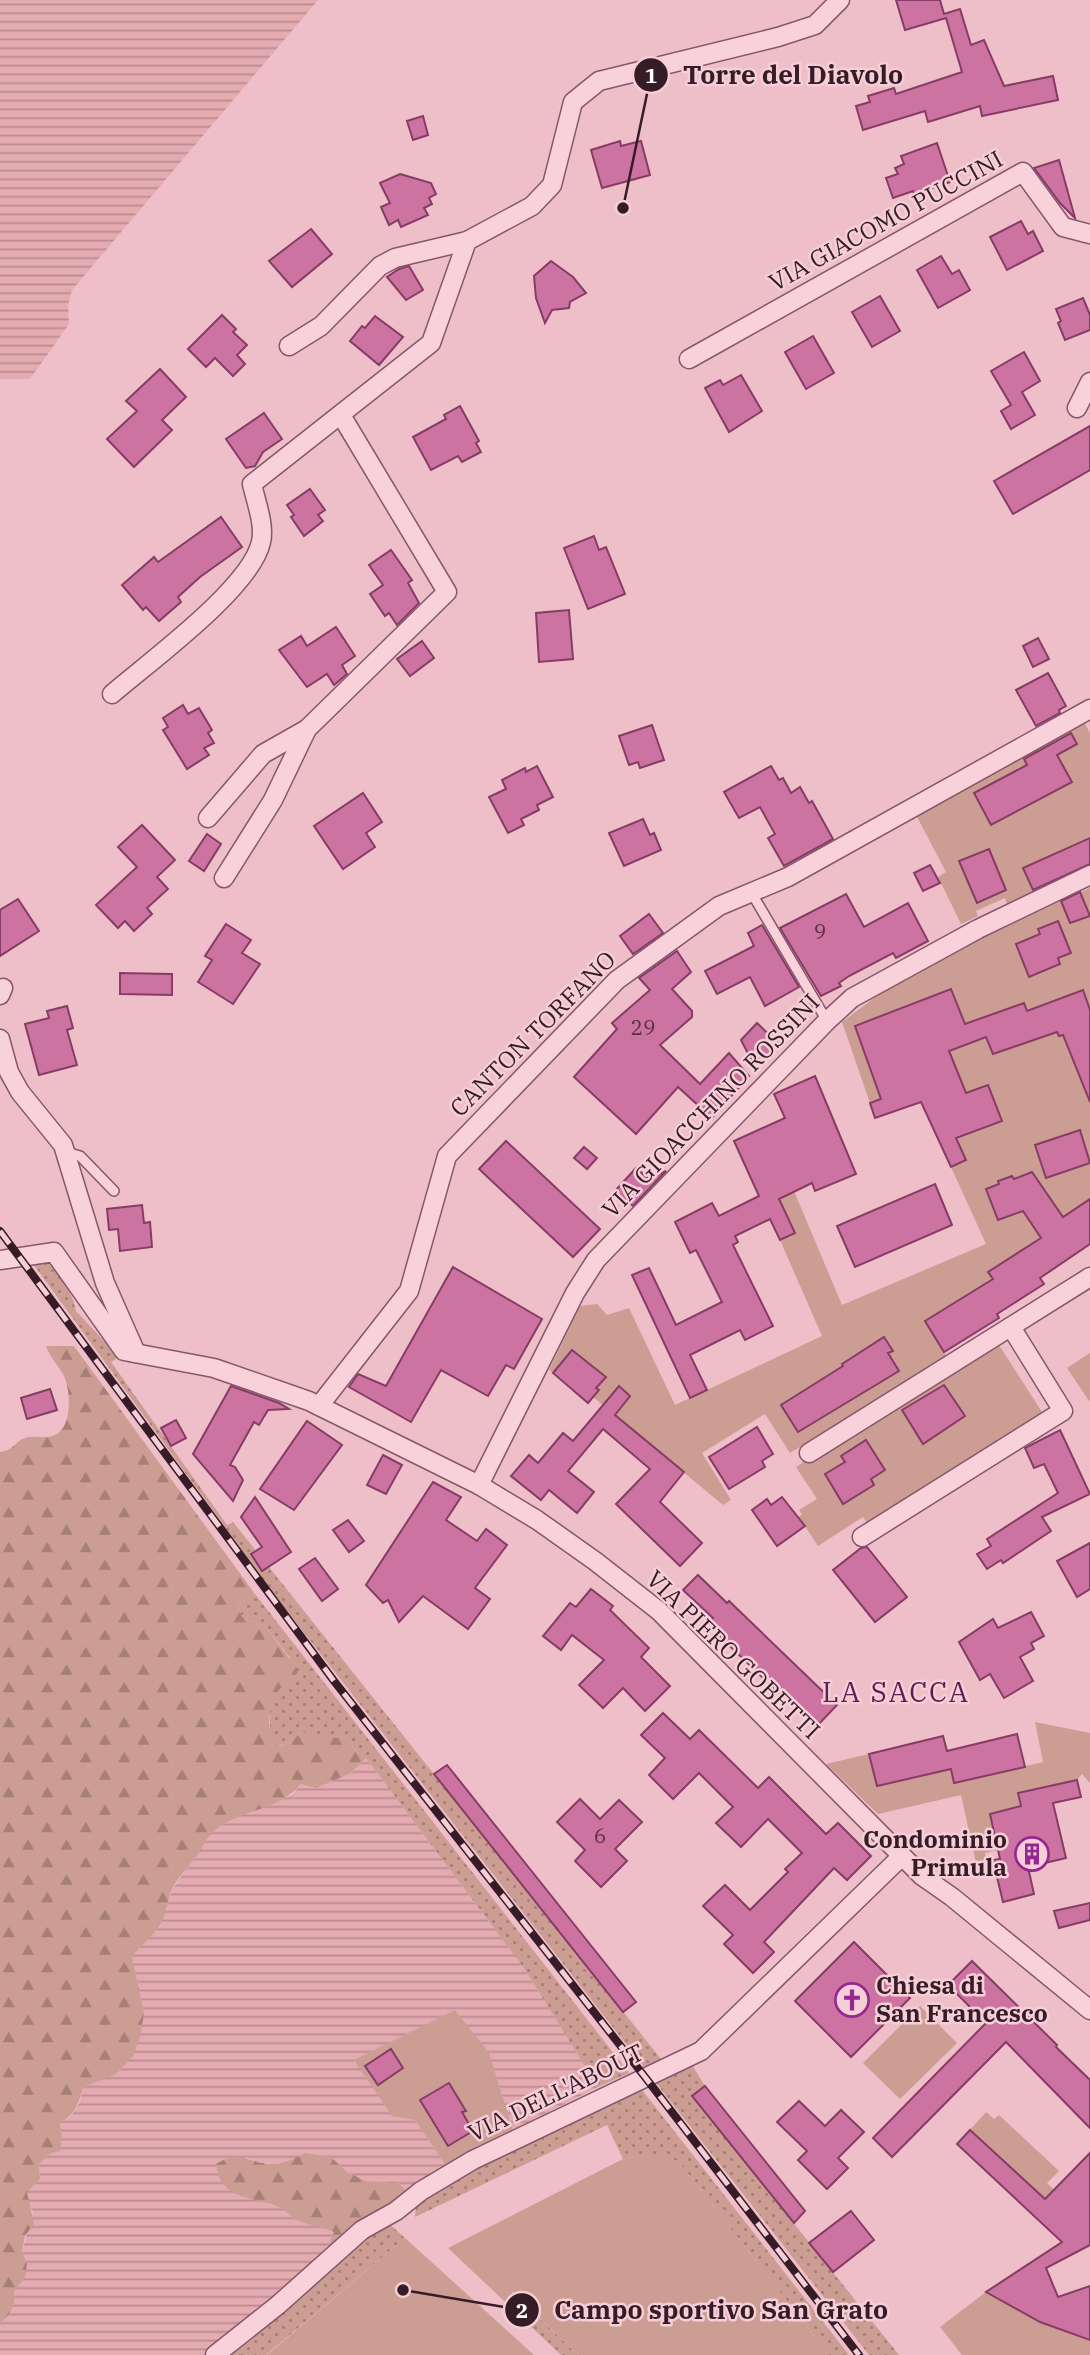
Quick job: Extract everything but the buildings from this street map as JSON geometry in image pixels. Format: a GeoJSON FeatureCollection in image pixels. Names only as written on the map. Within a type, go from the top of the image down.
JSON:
{"type":"FeatureCollection","features":[{"type":"Feature","properties":{"kind":"street"},"geometry":{"type":"LineString","coordinates":[[289,346],[321,326],[380,265],[395,258],[467,241],[532,206],[552,185],[573,102],[599,82],[778,37],[815,25],[840,0]]}},
{"type":"Feature","properties":{"kind":"street","name":"VIA GIACOMO PUCCINI"},"geometry":{"type":"LineString","coordinates":[[689,359],[1023,172],[1063,227],[1090,234]]}},
{"type":"Feature","properties":{"kind":"street"},"geometry":{"type":"LineString","coordinates":[[112,694],[225,598],[237,583],[261,543],[262,530],[252,485],[432,344],[467,241]]}},
{"type":"Feature","properties":{"kind":"street"},"geometry":{"type":"LineString","coordinates":[[1077,408],[1090,382]]}},
{"type":"Feature","properties":{"kind":"street"},"geometry":{"type":"LineString","coordinates":[[208,818],[263,754],[307,729],[447,592],[341,415]]}},
{"type":"Feature","properties":{"kind":"street","name":"CANTON TORFANO"},"geometry":{"type":"LineString","coordinates":[[319,1406],[409,1291],[447,1157],[617,980],[719,906],[789,877],[1090,709]]}},
{"type":"Feature","properties":{"kind":"street"},"geometry":{"type":"LineString","coordinates":[[224,878],[273,800],[307,729]]}},
{"type":"Feature","properties":{"kind":"street","name":"VIA GIOACCHINO ROSSINI"},"geometry":{"type":"LineString","coordinates":[[480,1485],[575,1293],[596,1260],[827,1021],[852,998],[978,929],[1090,875]]}},
{"type":"Feature","properties":{"kind":"street"},"geometry":{"type":"LineString","coordinates":[[0,1039],[9,1072],[20,1092],[63,1145],[105,1283],[136,1353]]}},
{"type":"Feature","properties":{"kind":"street","name":"VIA PIERO GOBETTI"},"geometry":{"type":"LineString","coordinates":[[0,1260],[54,1252],[124,1351],[214,1368],[319,1406],[480,1485],[537,1520],[659,1611],[922,1876],[952,1897],[1090,2010]]}},
{"type":"Feature","properties":{"kind":"street"},"geometry":{"type":"LineString","coordinates":[[809,1454],[1090,1277]]}},
{"type":"Feature","properties":{"kind":"street"},"geometry":{"type":"LineString","coordinates":[[862,1537],[1063,1410],[1011,1326]]}},
{"type":"Feature","properties":{"kind":"street","name":"VIA DELL'ABOUT"},"geometry":{"type":"LineString","coordinates":[[215,2355],[278,2305],[362,2230],[396,2211],[421,2191],[483,2155],[701,2052],[902,1856]]}},
{"type":"Feature","properties":{"kind":"lane"},"geometry":{"type":"LineString","coordinates":[[751,892],[827,1021]]}},
{"type":"Feature","properties":{"kind":"lane"},"geometry":{"type":"LineString","coordinates":[[65,1152],[80,1156],[114,1191]]}},
{"type":"Feature","properties":{"kind":"shaded area"},"geometry":{"type":"Polygon","coordinates":[[[0,0],[318,0],[72,290],[68,305],[69,324],[30,379],[0,379],[0,0]]]}},
{"type":"Feature","properties":{"kind":"shaded area"},"geometry":{"type":"Polygon","coordinates":[[[366,1758],[524,1968],[598,2087],[513,2130],[488,2053],[454,2011],[354,2060],[415,2120],[446,2166],[407,2192],[398,2182],[366,2181],[347,2172],[331,2157],[274,2164],[257,2162],[246,2157],[266,2203],[283,2208],[289,2214],[335,2233],[338,2250],[205,2355],[0,2355],[0,2323],[7,2317],[14,2292],[27,2264],[22,2252],[33,2212],[28,2203],[27,2192],[40,2179],[39,2164],[62,2137],[60,2123],[71,2116],[80,2102],[83,2087],[92,2082],[144,2013],[132,1957],[160,1926],[172,1890],[211,1833],[229,1820],[292,1795],[301,1784],[335,1779],[351,1773],[366,1758]]]}},
{"type":"Feature","properties":{"kind":"green space"},"geometry":{"type":"Polygon","coordinates":[[[1084,722],[1090,733],[1090,838],[1023,868],[1034,893],[1007,904],[1005,898],[976,911],[978,916],[961,924],[938,877],[946,872],[915,813],[1084,722]]]}},
{"type":"Feature","properties":{"kind":"green space"},"geometry":{"type":"Polygon","coordinates":[[[1090,888],[1090,1208],[1041,1238],[993,1279],[925,1321],[948,1359],[790,1453],[765,1414],[702,1453],[731,1500],[723,1505],[593,1397],[605,1377],[573,1350],[553,1373],[549,1370],[580,1306],[597,1304],[607,1315],[629,1308],[675,1405],[822,1336],[780,1240],[794,1233],[779,1199],[794,1191],[842,1305],[986,1244],[951,1167],[966,1159],[926,1071],[898,1093],[870,1103],[842,1022],[892,985],[905,981],[1001,928],[1090,888]]]}},
{"type":"Feature","properties":{"kind":"green space"},"geometry":{"type":"Polygon","coordinates":[[[45,1262],[55,1269],[65,1283],[76,1311],[119,1357],[111,1362],[227,1525],[233,1522],[661,2059],[644,2067],[273,1593],[34,1265],[45,1262]]]}},
{"type":"Feature","properties":{"kind":"green space"},"geometry":{"type":"Polygon","coordinates":[[[995,1339],[1042,1412],[868,1524],[863,1517],[818,1546],[799,1517],[802,1514],[799,1510],[817,1499],[796,1467],[995,1339]]]}},
{"type":"Feature","properties":{"kind":"green space"},"geometry":{"type":"Polygon","coordinates":[[[46,1346],[74,1346],[255,1594],[238,1605],[242,1617],[265,1626],[298,1670],[294,1681],[286,1683],[273,1696],[269,1721],[274,1746],[286,1744],[301,1732],[335,1738],[346,1737],[355,1750],[366,1758],[351,1773],[316,1788],[301,1784],[269,1806],[224,1824],[208,1837],[175,1884],[160,1925],[132,1957],[144,2013],[133,2056],[116,2074],[83,2087],[76,2108],[60,2123],[60,2151],[51,2153],[39,2164],[40,2179],[27,2192],[34,2224],[25,2236],[22,2251],[27,2264],[25,2277],[14,2292],[12,2309],[0,2323],[0,1452],[28,1437],[55,1435],[65,1424],[69,1407],[66,1381],[46,1346]]]}},
{"type":"Feature","properties":{"kind":"green space"},"geometry":{"type":"Polygon","coordinates":[[[1090,1353],[1090,1400],[1089,1401],[1067,1368],[1090,1353]]]}},
{"type":"Feature","properties":{"kind":"green space"},"geometry":{"type":"Polygon","coordinates":[[[255,1594],[629,2073],[598,2087],[524,1968],[366,1758],[355,1750],[346,1737],[301,1732],[289,1742],[274,1746],[270,1738],[270,1705],[273,1695],[286,1683],[290,1658],[265,1626],[242,1617],[238,1605],[255,1594]]]}},
{"type":"Feature","properties":{"kind":"green space"},"geometry":{"type":"Polygon","coordinates":[[[1035,1722],[1090,1733],[1090,1783],[1082,1774],[1077,1780],[1019,1793],[1021,1806],[990,1814],[998,1850],[985,1853],[987,1865],[977,1868],[961,1795],[878,1814],[826,1764],[869,1754],[877,1786],[951,1769],[955,1783],[1043,1762],[1035,1722]]]}},
{"type":"Feature","properties":{"kind":"green space"},"geometry":{"type":"Polygon","coordinates":[[[920,2006],[957,2043],[900,2099],[863,2063],[920,2006]]]}},
{"type":"Feature","properties":{"kind":"green space"},"geometry":{"type":"Polygon","coordinates":[[[455,2010],[489,2053],[513,2130],[475,2147],[446,2166],[415,2120],[392,2116],[354,2060],[455,2010]]]}},
{"type":"Feature","properties":{"kind":"green space"},"geometry":{"type":"Polygon","coordinates":[[[689,2060],[705,2086],[692,2096],[899,2355],[869,2355],[653,2079],[689,2060]]]}},
{"type":"Feature","properties":{"kind":"green space"},"geometry":{"type":"Polygon","coordinates":[[[639,2086],[849,2355],[829,2355],[678,2161],[639,2155],[623,2159],[607,2125],[415,2217],[420,2198],[639,2086]]]}},
{"type":"Feature","properties":{"kind":"green space"},"geometry":{"type":"Polygon","coordinates":[[[986,2112],[994,2119],[999,2115],[1059,2171],[1047,2183],[1054,2190],[1045,2199],[970,2130],[986,2112]]]}},
{"type":"Feature","properties":{"kind":"green space"},"geometry":{"type":"Polygon","coordinates":[[[305,2153],[331,2157],[347,2172],[366,2181],[398,2182],[407,2192],[333,2249],[330,2241],[334,2232],[297,2220],[279,2207],[231,2191],[219,2176],[216,2164],[238,2157],[275,2164],[305,2153]]]}},
{"type":"Feature","properties":{"kind":"green space"},"geometry":{"type":"Polygon","coordinates":[[[639,2155],[666,2157],[678,2161],[829,2355],[578,2355],[512,2291],[502,2299],[448,2248],[623,2159],[639,2155]]]}},
{"type":"Feature","properties":{"kind":"green space"},"geometry":{"type":"Polygon","coordinates":[[[387,2222],[405,2238],[266,2355],[230,2355],[387,2222]]]}},
{"type":"Feature","properties":{"kind":"green space"},"geometry":{"type":"Polygon","coordinates":[[[405,2238],[534,2355],[267,2355],[405,2238]]]}},
{"type":"Feature","properties":{"kind":"green space"},"geometry":{"type":"Polygon","coordinates":[[[511,2291],[578,2355],[561,2355],[502,2299],[511,2291]]]}},
{"type":"Feature","properties":{"kind":"green space"},"geometry":{"type":"Polygon","coordinates":[[[986,2292],[1040,2322],[1090,2341],[1090,2355],[962,2355],[940,2327],[986,2292]]]}},
{"type":"Feature","properties":{"kind":"railway"},"geometry":{"type":"LineString","coordinates":[[0,1231],[334,1681],[859,2355]]}},
{"type":"Feature","properties":{"kind":"place","name":"Torre del Diavolo"},"geometry":{"type":"Point","coordinates":[623,208]}},
{"type":"Feature","properties":{"kind":"place","name":"Condominio Primula"},"geometry":{"type":"Point","coordinates":[1032,1854]}},
{"type":"Feature","properties":{"kind":"place","name":"Chiesa di San Francesco"},"geometry":{"type":"Point","coordinates":[852,2000]}},
{"type":"Feature","properties":{"kind":"place","name":"Campo sportivo San Grato"},"geometry":{"type":"Point","coordinates":[403,2290]}},
{"type":"Feature","properties":{"kind":"district","name":"LA SACCA"},"geometry":{"type":"Point","coordinates":[896,1692]}}]}
